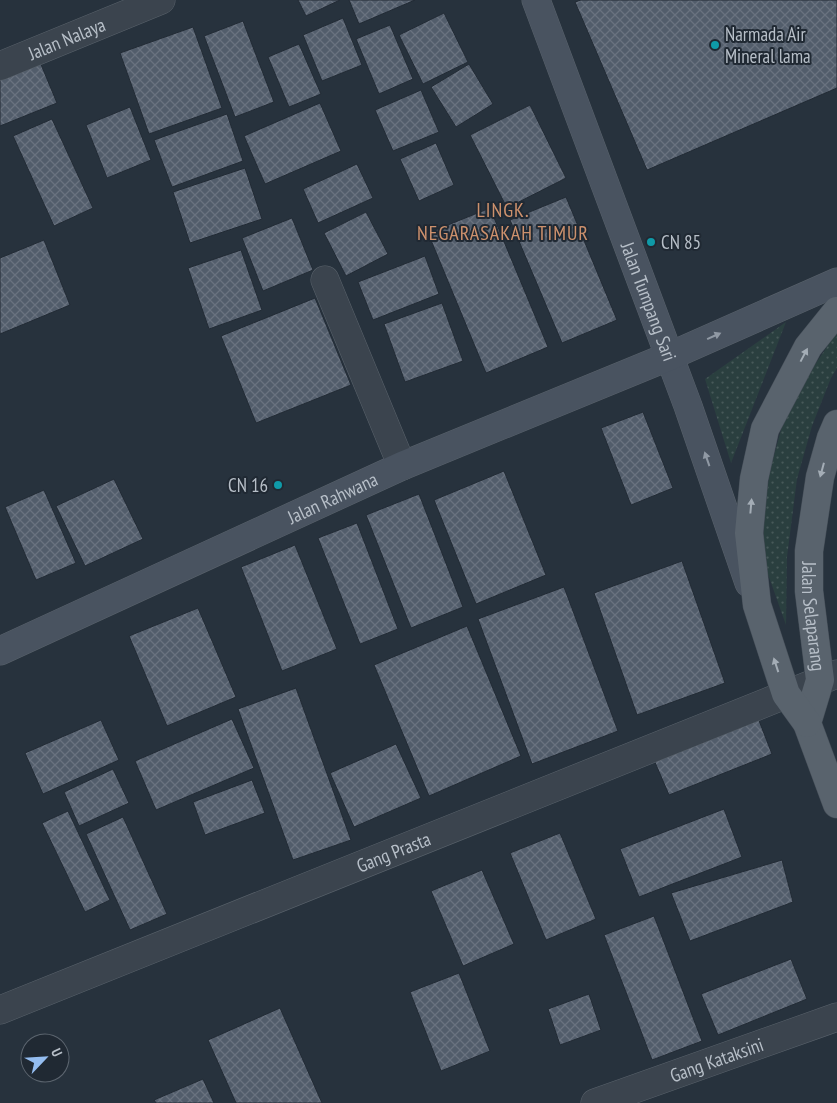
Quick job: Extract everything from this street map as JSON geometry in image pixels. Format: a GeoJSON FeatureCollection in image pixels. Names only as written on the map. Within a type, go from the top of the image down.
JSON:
{"type":"FeatureCollection","features":[{"type":"Feature","properties":{"kind":"main road","name":"Jalan Tumpang Sari"},"geometry":{"type":"LineString","coordinates":[[536,0],[670,356],[786,694],[807,723]]}},
{"type":"Feature","properties":{"kind":"main road","name":"Jalan Rahwana"},"geometry":{"type":"LineString","coordinates":[[0,651],[402,466],[670,356],[837,282]]}},
{"type":"Feature","properties":{"kind":"main road","name":"Jalan Tumpang Sari"},"geometry":{"type":"LineString","coordinates":[[757,605],[749,533],[754,479],[765,429],[808,347],[837,312]]}},
{"type":"Feature","properties":{"kind":"main road","name":"Jalan Selaparang"},"geometry":{"type":"LineString","coordinates":[[807,723],[829,677],[809,591],[809,551],[820,477],[837,424]]}},
{"type":"Feature","properties":{"kind":"main road"},"geometry":{"type":"LineString","coordinates":[[807,723],[837,804]]}},
{"type":"Feature","properties":{"kind":"street","name":"Jalan Nalaya"},"geometry":{"type":"LineString","coordinates":[[0,66],[161,0]]}},
{"type":"Feature","properties":{"kind":"street"},"geometry":{"type":"LineString","coordinates":[[325,280],[402,466]]}},
{"type":"Feature","properties":{"kind":"street","name":"Gang Prasta"},"geometry":{"type":"LineString","coordinates":[[0,1010],[829,677]]}},
{"type":"Feature","properties":{"kind":"street","name":"Gang Kataksini"},"geometry":{"type":"LineString","coordinates":[[595,1103],[837,1017]]}},
{"type":"Feature","properties":{"kind":"green space"},"geometry":{"type":"Polygon","coordinates":[[[786,322],[731,463],[705,379],[786,322]]]}},
{"type":"Feature","properties":{"kind":"green space"},"geometry":{"type":"Polygon","coordinates":[[[837,332],[837,368],[831,378],[812,426],[797,479],[787,557],[786,625],[764,563],[763,520],[770,470],[784,419],[812,369],[837,332]]]}},
{"type":"Feature","properties":{"kind":"building"},"geometry":{"type":"Polygon","coordinates":[[[298,0],[340,0],[306,16],[298,0]]]}},
{"type":"Feature","properties":{"kind":"building"},"geometry":{"type":"Polygon","coordinates":[[[349,0],[415,0],[359,24],[349,0]]]}},
{"type":"Feature","properties":{"kind":"building","name":"Narmada Air Mineral lama"},"geometry":{"type":"Polygon","coordinates":[[[581,0],[837,0],[837,88],[647,170],[575,2],[581,0]]]}},
{"type":"Feature","properties":{"kind":"building"},"geometry":{"type":"Polygon","coordinates":[[[444,13],[468,62],[423,84],[399,35],[444,13]]]}},
{"type":"Feature","properties":{"kind":"building"},"geometry":{"type":"Polygon","coordinates":[[[343,18],[362,65],[322,81],[303,35],[343,18]]]}},
{"type":"Feature","properties":{"kind":"building"},"geometry":{"type":"Polygon","coordinates":[[[243,21],[274,102],[235,117],[204,36],[243,21]]]}},
{"type":"Feature","properties":{"kind":"building"},"geometry":{"type":"Polygon","coordinates":[[[390,25],[413,79],[379,94],[356,39],[390,25]]]}},
{"type":"Feature","properties":{"kind":"building"},"geometry":{"type":"Polygon","coordinates":[[[193,27],[222,108],[149,134],[120,53],[193,27]]]}},
{"type":"Feature","properties":{"kind":"building"},"geometry":{"type":"Polygon","coordinates":[[[299,44],[321,94],[289,107],[268,57],[299,44]]]}},
{"type":"Feature","properties":{"kind":"building"},"geometry":{"type":"Polygon","coordinates":[[[40,62],[57,103],[0,126],[0,78],[40,62]]]}},
{"type":"Feature","properties":{"kind":"building"},"geometry":{"type":"Polygon","coordinates":[[[469,64],[493,104],[456,127],[431,87],[469,64]]]}},
{"type":"Feature","properties":{"kind":"building"},"geometry":{"type":"Polygon","coordinates":[[[421,90],[439,132],[393,151],[375,110],[421,90]]]}},
{"type":"Feature","properties":{"kind":"building"},"geometry":{"type":"Polygon","coordinates":[[[320,103],[341,151],[265,184],[244,136],[320,103]]]}},
{"type":"Feature","properties":{"kind":"building"},"geometry":{"type":"Polygon","coordinates":[[[530,105],[566,178],[507,208],[470,135],[530,105]]]}},
{"type":"Feature","properties":{"kind":"building"},"geometry":{"type":"Polygon","coordinates":[[[130,107],[151,160],[107,178],[86,125],[130,107]]]}},
{"type":"Feature","properties":{"kind":"building"},"geometry":{"type":"Polygon","coordinates":[[[227,114],[243,161],[172,187],[154,140],[227,114]]]}},
{"type":"Feature","properties":{"kind":"building"},"geometry":{"type":"Polygon","coordinates":[[[52,119],[93,208],[54,226],[13,136],[52,119]]]}},
{"type":"Feature","properties":{"kind":"building"},"geometry":{"type":"Polygon","coordinates":[[[436,143],[454,185],[419,201],[400,159],[436,143]]]}},
{"type":"Feature","properties":{"kind":"building"},"geometry":{"type":"Polygon","coordinates":[[[357,164],[373,198],[318,223],[303,189],[357,164]]]}},
{"type":"Feature","properties":{"kind":"building"},"geometry":{"type":"Polygon","coordinates":[[[245,168],[262,219],[190,243],[173,192],[245,168]]]}},
{"type":"Feature","properties":{"kind":"building"},"geometry":{"type":"Polygon","coordinates":[[[566,197],[617,320],[562,343],[510,220],[566,197]]]}},
{"type":"Feature","properties":{"kind":"building"},"geometry":{"type":"Polygon","coordinates":[[[490,208],[548,347],[486,373],[428,233],[490,208]]]}},
{"type":"Feature","properties":{"kind":"building"},"geometry":{"type":"Polygon","coordinates":[[[366,212],[388,254],[346,276],[324,233],[366,212]]]}},
{"type":"Feature","properties":{"kind":"building"},"geometry":{"type":"Polygon","coordinates":[[[292,218],[313,270],[263,291],[242,238],[292,218]]]}},
{"type":"Feature","properties":{"kind":"building"},"geometry":{"type":"Polygon","coordinates":[[[44,240],[70,305],[0,334],[0,258],[44,240]]]}},
{"type":"Feature","properties":{"kind":"building"},"geometry":{"type":"Polygon","coordinates":[[[241,250],[262,310],[209,329],[188,268],[241,250]]]}},
{"type":"Feature","properties":{"kind":"building"},"geometry":{"type":"Polygon","coordinates":[[[425,256],[439,294],[373,320],[358,282],[425,256]]]}},
{"type":"Feature","properties":{"kind":"building"},"geometry":{"type":"Polygon","coordinates":[[[315,298],[351,385],[256,423],[221,336],[315,298]]]}},
{"type":"Feature","properties":{"kind":"building"},"geometry":{"type":"Polygon","coordinates":[[[442,303],[463,361],[405,382],[384,324],[442,303]]]}},
{"type":"Feature","properties":{"kind":"building"},"geometry":{"type":"Polygon","coordinates":[[[643,412],[673,488],[631,505],[601,428],[643,412]]]}},
{"type":"Feature","properties":{"kind":"building"},"geometry":{"type":"Polygon","coordinates":[[[504,471],[546,575],[476,604],[434,500],[504,471]]]}},
{"type":"Feature","properties":{"kind":"building"},"geometry":{"type":"Polygon","coordinates":[[[114,479],[143,539],[85,566],[56,506],[114,479]]]}},
{"type":"Feature","properties":{"kind":"building"},"geometry":{"type":"Polygon","coordinates":[[[44,490],[76,563],[36,580],[5,507],[44,490]]]}},
{"type":"Feature","properties":{"kind":"building"},"geometry":{"type":"Polygon","coordinates":[[[419,494],[463,607],[411,628],[366,515],[419,494]]]}},
{"type":"Feature","properties":{"kind":"building"},"geometry":{"type":"Polygon","coordinates":[[[357,523],[398,629],[360,644],[318,538],[357,523]]]}},
{"type":"Feature","properties":{"kind":"building"},"geometry":{"type":"Polygon","coordinates":[[[295,545],[337,649],[282,671],[241,567],[295,545]]]}},
{"type":"Feature","properties":{"kind":"building"},"geometry":{"type":"Polygon","coordinates":[[[682,561],[725,683],[637,715],[594,593],[682,561]]]}},
{"type":"Feature","properties":{"kind":"building"},"geometry":{"type":"Polygon","coordinates":[[[564,587],[618,731],[532,764],[478,619],[564,587]]]}},
{"type":"Feature","properties":{"kind":"building"},"geometry":{"type":"Polygon","coordinates":[[[198,608],[236,697],[167,726],[129,636],[198,608]]]}},
{"type":"Feature","properties":{"kind":"building"},"geometry":{"type":"Polygon","coordinates":[[[467,626],[521,756],[429,796],[374,665],[467,626]]]}},
{"type":"Feature","properties":{"kind":"building"},"geometry":{"type":"Polygon","coordinates":[[[296,688],[351,840],[293,860],[238,709],[296,688]]]}},
{"type":"Feature","properties":{"kind":"building"},"geometry":{"type":"Polygon","coordinates":[[[758,718],[772,754],[669,795],[654,760],[758,718]]]}},
{"type":"Feature","properties":{"kind":"building"},"geometry":{"type":"Polygon","coordinates":[[[232,719],[254,768],[156,810],[135,761],[232,719]]]}},
{"type":"Feature","properties":{"kind":"building"},"geometry":{"type":"Polygon","coordinates":[[[101,720],[119,760],[43,794],[25,753],[101,720]]]}},
{"type":"Feature","properties":{"kind":"building"},"geometry":{"type":"Polygon","coordinates":[[[396,744],[421,798],[354,827],[330,773],[396,744]]]}},
{"type":"Feature","properties":{"kind":"building"},"geometry":{"type":"Polygon","coordinates":[[[113,769],[129,803],[79,826],[64,792],[113,769]]]}},
{"type":"Feature","properties":{"kind":"building"},"geometry":{"type":"Polygon","coordinates":[[[252,780],[265,813],[205,835],[193,802],[252,780]]]}},
{"type":"Feature","properties":{"kind":"building"},"geometry":{"type":"Polygon","coordinates":[[[724,809],[742,857],[639,897],[620,849],[724,809]]]}},
{"type":"Feature","properties":{"kind":"building"},"geometry":{"type":"Polygon","coordinates":[[[68,811],[110,900],[85,912],[42,823],[68,811]]]}},
{"type":"Feature","properties":{"kind":"building"},"geometry":{"type":"Polygon","coordinates":[[[123,817],[167,914],[130,930],[86,834],[123,817]]]}},
{"type":"Feature","properties":{"kind":"building"},"geometry":{"type":"Polygon","coordinates":[[[560,833],[596,919],[546,940],[510,853],[560,833]]]}},
{"type":"Feature","properties":{"kind":"building"},"geometry":{"type":"Polygon","coordinates":[[[782,860],[793,902],[690,941],[671,893],[782,860]]]}},
{"type":"Feature","properties":{"kind":"building"},"geometry":{"type":"Polygon","coordinates":[[[482,870],[514,944],[463,966],[431,891],[482,870]]]}},
{"type":"Feature","properties":{"kind":"building"},"geometry":{"type":"Polygon","coordinates":[[[654,916],[702,1041],[652,1060],[604,935],[654,916]]]}},
{"type":"Feature","properties":{"kind":"building"},"geometry":{"type":"Polygon","coordinates":[[[791,959],[807,999],[718,1035],[701,994],[791,959]]]}},
{"type":"Feature","properties":{"kind":"building"},"geometry":{"type":"Polygon","coordinates":[[[459,973],[490,1051],[441,1071],[410,992],[459,973]]]}},
{"type":"Feature","properties":{"kind":"building"},"geometry":{"type":"Polygon","coordinates":[[[589,994],[601,1030],[560,1045],[548,1009],[589,994]]]}},
{"type":"Feature","properties":{"kind":"building"},"geometry":{"type":"Polygon","coordinates":[[[280,1008],[322,1103],[236,1103],[208,1040],[280,1008]]]}},
{"type":"Feature","properties":{"kind":"building"},"geometry":{"type":"Polygon","coordinates":[[[203,1079],[214,1103],[156,1103],[154,1100],[203,1079]]]}},
{"type":"Feature","properties":{"kind":"place","name":"Narmada Air Mineral lama"},"geometry":{"type":"Point","coordinates":[715,45]}},
{"type":"Feature","properties":{"kind":"place","name":"CN 85"},"geometry":{"type":"Point","coordinates":[651,242]}},
{"type":"Feature","properties":{"kind":"place","name":"CN 16"},"geometry":{"type":"Point","coordinates":[278,485]}},
{"type":"Feature","properties":{"kind":"district","name":"LINGK. NEGARASAKAH TIMUR"},"geometry":{"type":"Point","coordinates":[503,222]}}]}
